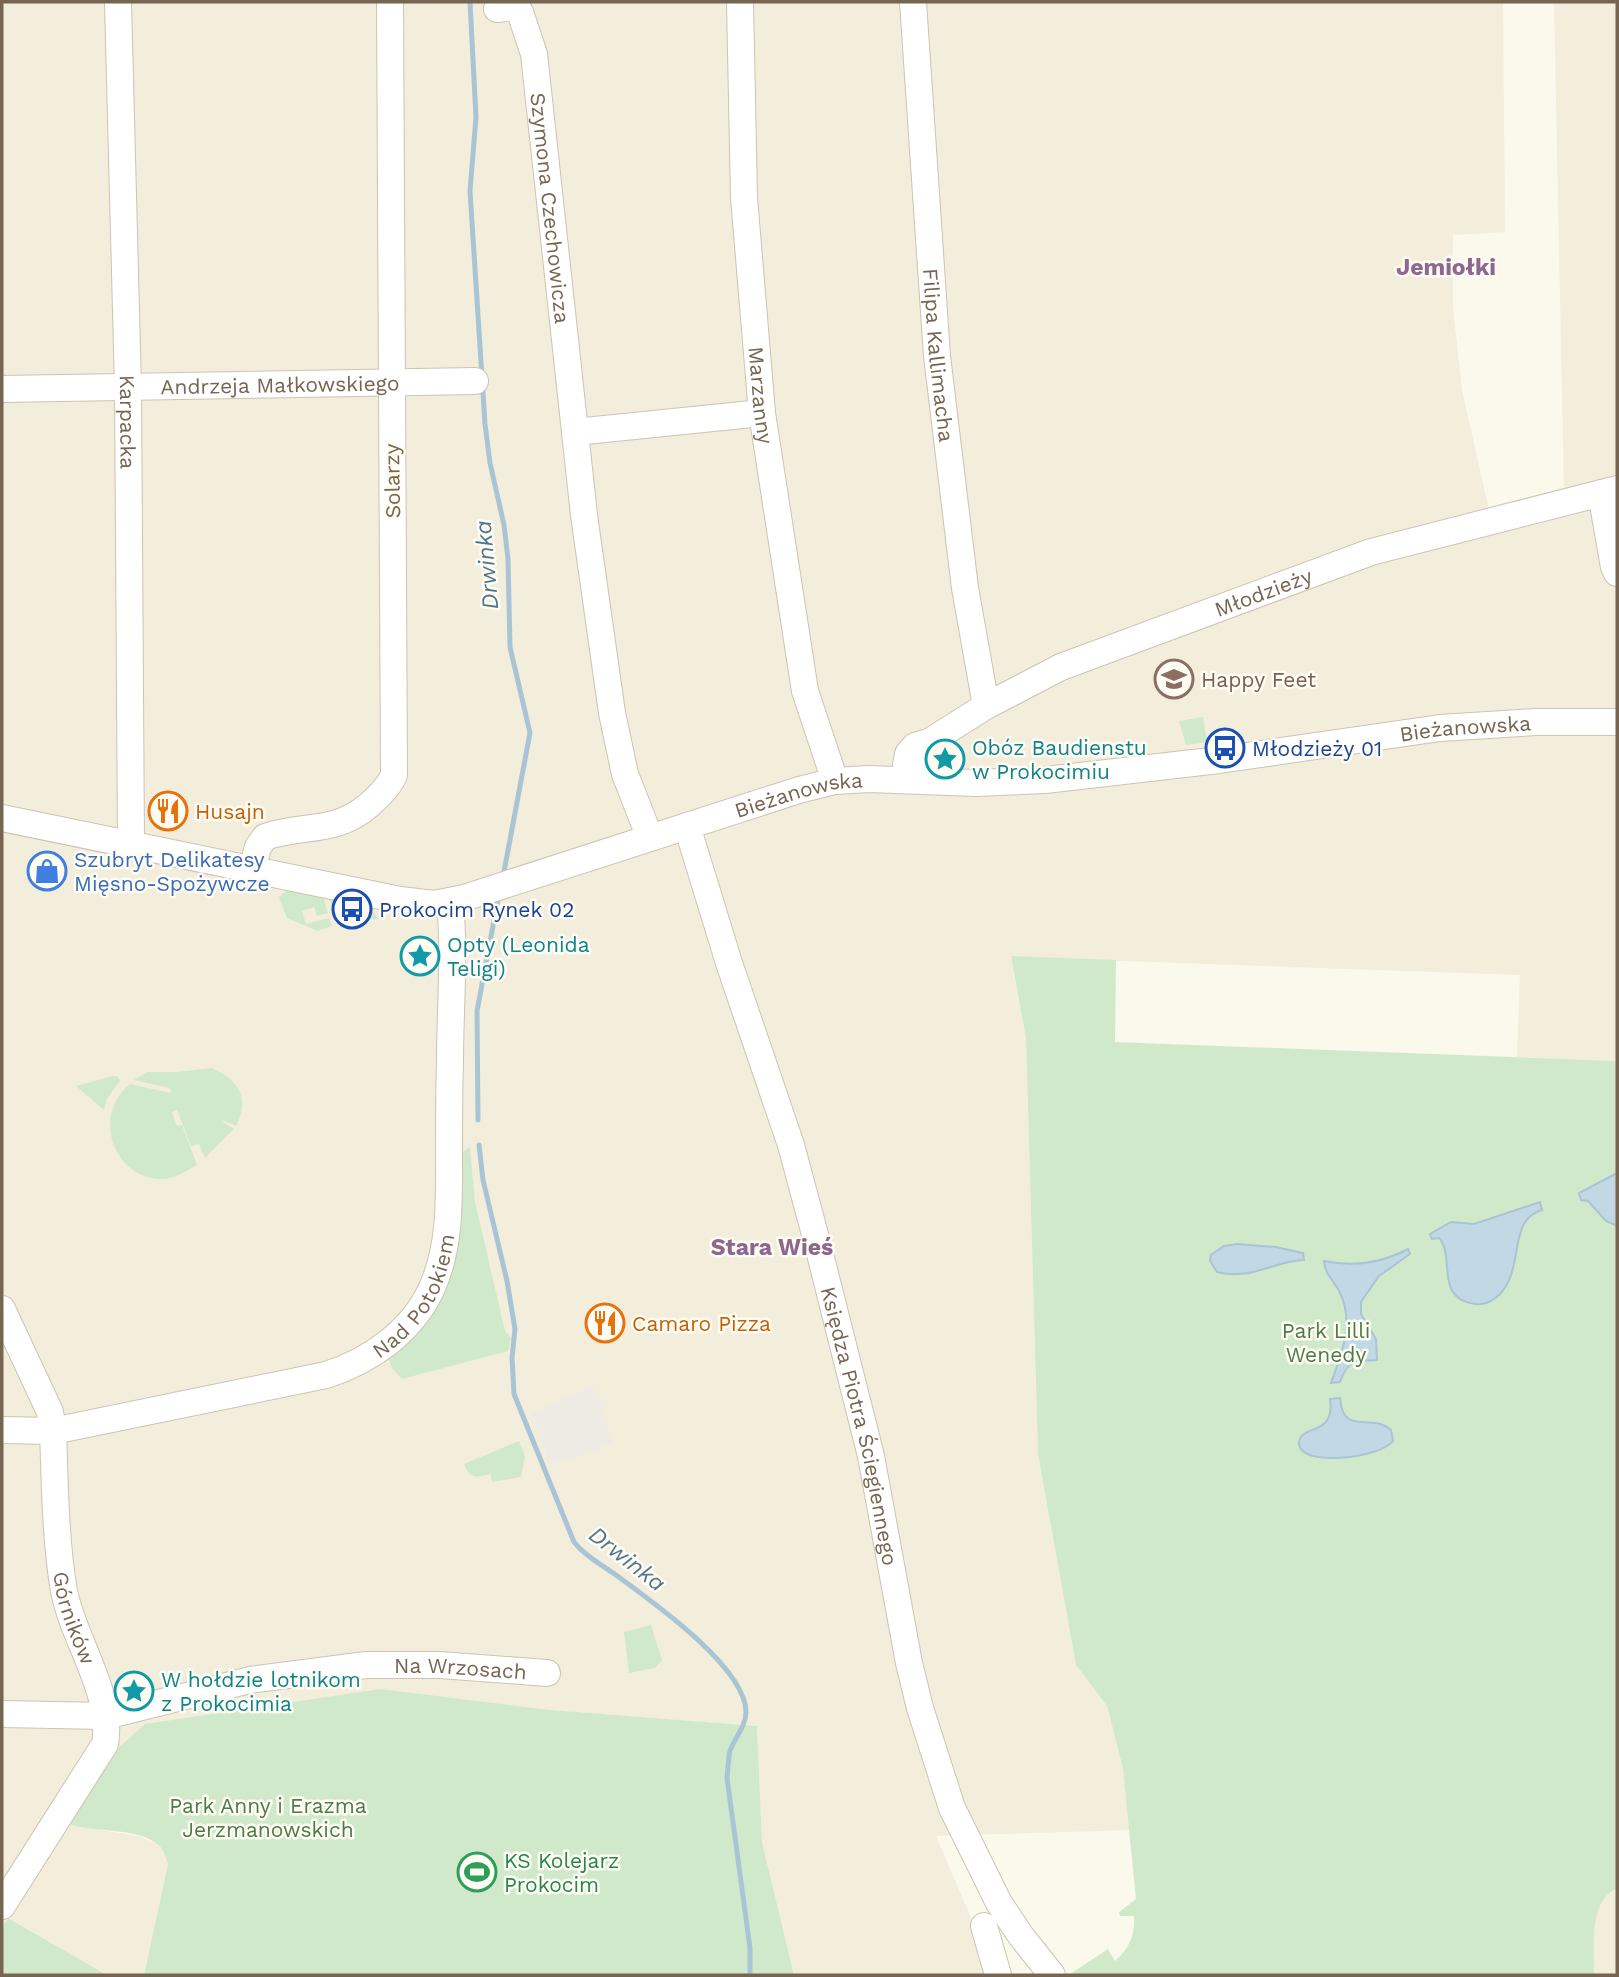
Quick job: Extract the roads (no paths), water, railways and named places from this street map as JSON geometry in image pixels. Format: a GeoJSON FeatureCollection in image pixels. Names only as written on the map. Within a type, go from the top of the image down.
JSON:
{"type":"FeatureCollection","features":[{"type":"Feature","properties":{"kind":"street","name":"Karpacka"},"geometry":{"type":"LineString","coordinates":[[118,2],[128,388],[131,843]]}},
{"type":"Feature","properties":{"kind":"street","name":"Solarzy"},"geometry":{"type":"LineString","coordinates":[[252,869],[258,847],[265,837],[324,828],[356,816],[383,793],[394,775],[390,2]]}},
{"type":"Feature","properties":{"kind":"street","name":"Marzanny"},"geometry":{"type":"LineString","coordinates":[[740,2],[744,198],[762,413],[805,691],[835,781]]}},
{"type":"Feature","properties":{"kind":"street","name":"Filipa Kallimacha"},"geometry":{"type":"LineString","coordinates":[[913,2],[937,356],[965,588],[986,706]]}},
{"type":"Feature","properties":{"kind":"street","name":"Szymona Czechowicza"},"geometry":{"type":"LineString","coordinates":[[497,9],[517,8],[534,54],[575,432],[612,713],[625,774],[650,838]]}},
{"type":"Feature","properties":{"kind":"street","name":"Andrzeja Małkowskiego"},"geometry":{"type":"LineString","coordinates":[[2,389],[475,381]]}},
{"type":"Feature","properties":{"kind":"street"},"geometry":{"type":"LineString","coordinates":[[575,432],[707,416],[762,413]]}},
{"type":"Feature","properties":{"kind":"street"},"geometry":{"type":"LineString","coordinates":[[1609,491],[1614,568],[1617,573]]}},
{"type":"Feature","properties":{"kind":"street","name":"Młodzieży"},"geometry":{"type":"LineString","coordinates":[[913,780],[923,770],[929,742],[986,706],[1061,667],[1308,573],[1371,552],[1609,491]]}},
{"type":"Feature","properties":{"kind":"street","name":"Bieżanowska"},"geometry":{"type":"LineString","coordinates":[[2,818],[415,902],[450,902],[808,787],[835,781],[869,779],[976,783],[1045,780],[1252,755],[1440,728],[1536,722],[1617,722]]}},
{"type":"Feature","properties":{"kind":"street","name":"Księdza Piotra Ściegiennego"},"geometry":{"type":"LineString","coordinates":[[687,826],[729,963],[790,1145],[817,1242],[872,1456],[908,1661],[920,1708],[955,1818],[999,1903],[1021,1937],[1052,1975]]}},
{"type":"Feature","properties":{"kind":"street","name":"Nad Potokiem"},"geometry":{"type":"LineString","coordinates":[[2,1430],[53,1431],[332,1373],[352,1365],[383,1346],[409,1324],[419,1311],[439,1269],[447,1231],[450,902]]}},
{"type":"Feature","properties":{"kind":"street","name":"Górników"},"geometry":{"type":"LineString","coordinates":[[2,1309],[50,1412],[65,1593],[106,1716],[107,1731],[105,1744],[2,1906]]}},
{"type":"Feature","properties":{"kind":"street","name":"Na Wrzosach"},"geometry":{"type":"LineString","coordinates":[[2,1714],[106,1716],[250,1680],[366,1665],[440,1665],[547,1673]]}},
{"type":"Feature","properties":{"kind":"street"},"geometry":{"type":"LineString","coordinates":[[984,1926],[998,1975]]}},
{"type":"Feature","properties":{"kind":"water"},"geometry":{"type":"Polygon","coordinates":[[[1617,1173],[1617,1226],[1606,1221],[1588,1201],[1581,1200],[1579,1193],[1617,1173]]]}},
{"type":"Feature","properties":{"kind":"water"},"geometry":{"type":"Polygon","coordinates":[[[1540,1202],[1542,1210],[1531,1215],[1524,1224],[1508,1283],[1500,1294],[1489,1302],[1476,1304],[1454,1294],[1450,1286],[1444,1246],[1439,1238],[1432,1239],[1430,1234],[1451,1222],[1474,1224],[1540,1202]]]}},
{"type":"Feature","properties":{"kind":"water"},"geometry":{"type":"Polygon","coordinates":[[[1237,1244],[1276,1247],[1303,1253],[1304,1260],[1241,1274],[1217,1272],[1210,1261],[1211,1255],[1224,1246],[1237,1244]]]}},
{"type":"Feature","properties":{"kind":"water"},"geometry":{"type":"Polygon","coordinates":[[[1408,1249],[1410,1254],[1379,1276],[1361,1302],[1361,1314],[1376,1339],[1377,1360],[1350,1365],[1340,1382],[1331,1383],[1345,1337],[1346,1314],[1344,1302],[1327,1273],[1324,1261],[1346,1264],[1367,1262],[1388,1258],[1408,1249]]]}},
{"type":"Feature","properties":{"kind":"water"},"geometry":{"type":"Polygon","coordinates":[[[1340,1398],[1346,1417],[1352,1421],[1383,1425],[1391,1430],[1393,1441],[1373,1452],[1341,1458],[1312,1456],[1303,1451],[1299,1443],[1301,1437],[1323,1425],[1328,1419],[1330,1399],[1340,1398]]]}},
{"type":"Feature","properties":{"kind":"waterway","name":"Drwinka"},"geometry":{"type":"LineString","coordinates":[[470,2],[476,117],[470,191],[485,424],[508,559],[510,647],[530,733],[503,877]]}},
{"type":"Feature","properties":{"kind":"waterway","name":"Drwinka"},"geometry":{"type":"LineString","coordinates":[[478,1120],[477,1011],[499,894]]}},
{"type":"Feature","properties":{"kind":"waterway","name":"Drwinka"},"geometry":{"type":"LineString","coordinates":[[479,1145],[483,1180],[507,1281],[515,1329],[512,1357],[514,1394],[574,1542],[588,1556],[694,1636],[714,1655],[742,1694],[746,1717],[730,1751],[727,1778],[750,1948],[750,1975]]}},
{"type":"Feature","properties":{"kind":"place","name":"Happy Feet"},"geometry":{"type":"Point","coordinates":[1174,679]}},
{"type":"Feature","properties":{"kind":"place","name":"Młodzieży 01"},"geometry":{"type":"Point","coordinates":[1225,748]}},
{"type":"Feature","properties":{"kind":"place","name":"Obóz Baudienstu w Prokocimiu"},"geometry":{"type":"Point","coordinates":[945,759]}},
{"type":"Feature","properties":{"kind":"place","name":"Husajn"},"geometry":{"type":"Point","coordinates":[168,811]}},
{"type":"Feature","properties":{"kind":"place","name":"Szubryt Delikatesy Mięsno-Spożywcze"},"geometry":{"type":"Point","coordinates":[47,871]}},
{"type":"Feature","properties":{"kind":"place","name":"Prokocim Rynek 02"},"geometry":{"type":"Point","coordinates":[352,909]}},
{"type":"Feature","properties":{"kind":"place","name":"Opty (Leonida Teligi)"},"geometry":{"type":"Point","coordinates":[420,956]}},
{"type":"Feature","properties":{"kind":"place","name":"Camaro Pizza"},"geometry":{"type":"Point","coordinates":[605,1323]}},
{"type":"Feature","properties":{"kind":"place","name":"W hołdzie lotnikom z Prokocimia"},"geometry":{"type":"Point","coordinates":[134,1691]}},
{"type":"Feature","properties":{"kind":"place","name":"KS Kolejarz Prokocim"},"geometry":{"type":"Point","coordinates":[477,1872]}},
{"type":"Feature","properties":{"kind":"district","name":"Jemiołki"},"geometry":{"type":"Point","coordinates":[1446,267]}},
{"type":"Feature","properties":{"kind":"district","name":"Stara Wieś"},"geometry":{"type":"Point","coordinates":[772,1247]}},
{"type":"Feature","properties":{"kind":"park label","name":"Park Lilli Wenedy"},"geometry":{"type":"Point","coordinates":[1326,1342]}},
{"type":"Feature","properties":{"kind":"park label","name":"Park Anny i Erazma Jerzmanowskich"},"geometry":{"type":"Point","coordinates":[268,1817]}}]}
